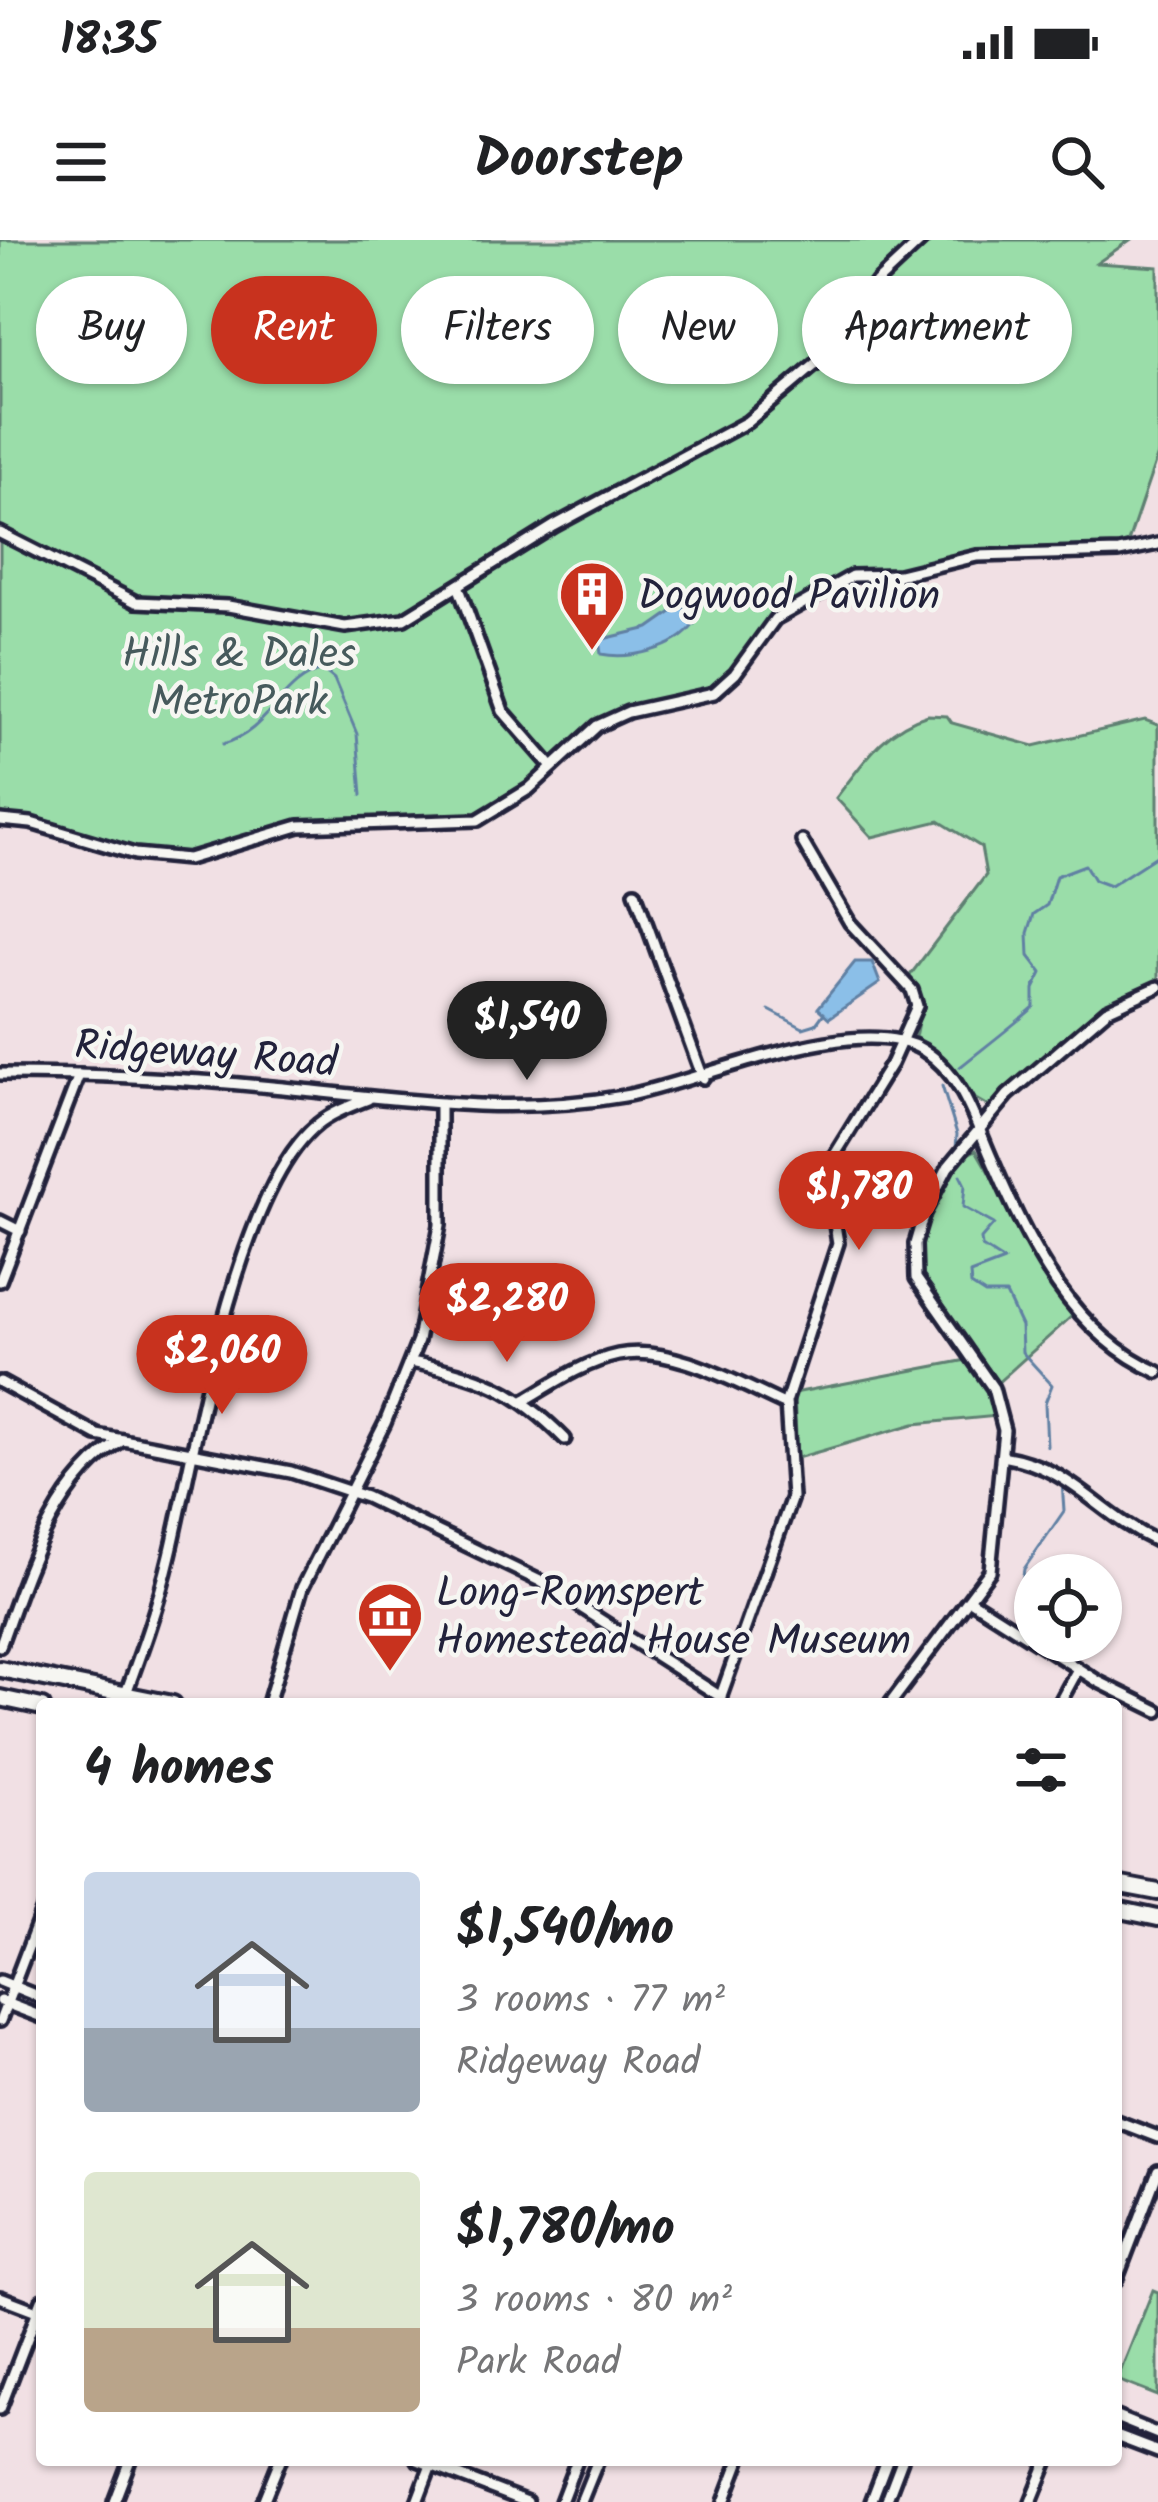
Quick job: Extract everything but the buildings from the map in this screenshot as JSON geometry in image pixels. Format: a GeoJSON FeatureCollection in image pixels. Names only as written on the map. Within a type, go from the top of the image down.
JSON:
{"type":"FeatureCollection","features":[{"type":"Feature","properties":{"kind":"main road"},"geometry":{"type":"LineString","coordinates":[[0,1669],[119,1698]]}},
{"type":"Feature","properties":{"kind":"main road"},"geometry":{"type":"LineString","coordinates":[[0,1698],[36,1706]]}},
{"type":"Feature","properties":{"kind":"main road"},"geometry":{"type":"LineString","coordinates":[[1122,1888],[1158,1892]]}},
{"type":"Feature","properties":{"kind":"main road"},"geometry":{"type":"LineString","coordinates":[[1122,1910],[1158,1918]]}},
{"type":"Feature","properties":{"kind":"street"},"geometry":{"type":"LineString","coordinates":[[0,533],[136,602],[228,606],[327,626],[385,625],[459,589],[554,526],[747,422],[816,364],[877,282],[922,240]]}},
{"type":"Feature","properties":{"kind":"street"},"geometry":{"type":"LineString","coordinates":[[0,820],[31,824],[135,854],[188,859],[299,826],[387,827],[478,820],[529,789],[612,718],[714,693],[735,674],[775,619],[852,576],[899,574],[977,556],[1118,552],[1158,544]]}},
{"type":"Feature","properties":{"kind":"street"},"geometry":{"type":"LineString","coordinates":[[459,589],[503,711],[551,767]]}},
{"type":"Feature","properties":{"kind":"street"},"geometry":{"type":"LineString","coordinates":[[720,1698],[788,1514],[794,1482],[786,1405],[836,1257],[826,1168],[916,1013],[916,997],[850,923],[802,841]]}},
{"type":"Feature","properties":{"kind":"street"},"geometry":{"type":"LineString","coordinates":[[635,892],[703,1078]]}},
{"type":"Feature","properties":{"kind":"street"},"geometry":{"type":"LineString","coordinates":[[894,1698],[909,1672],[970,1600],[993,1558],[1003,1417],[994,1388],[923,1293],[914,1270],[915,1244],[934,1190],[979,1126],[1107,1010],[1158,987]]}},
{"type":"Feature","properties":{"kind":"street","name":"Ridgeway Road"},"geometry":{"type":"LineString","coordinates":[[0,1074],[79,1075],[440,1105],[584,1101],[703,1078],[813,1044],[870,1037],[903,1042]]}},
{"type":"Feature","properties":{"kind":"street"},"geometry":{"type":"LineString","coordinates":[[903,1042],[946,1070],[979,1126],[1021,1220],[1069,1300],[1116,1349],[1158,1372]]}},
{"type":"Feature","properties":{"kind":"street"},"geometry":{"type":"LineString","coordinates":[[0,1281],[79,1075]]}},
{"type":"Feature","properties":{"kind":"street"},"geometry":{"type":"LineString","coordinates":[[318,1124],[320,1092]]}},
{"type":"Feature","properties":{"kind":"street"},"geometry":{"type":"LineString","coordinates":[[123,1698],[160,1590],[191,1453],[245,1257],[284,1171],[318,1124],[371,1099]]}},
{"type":"Feature","properties":{"kind":"street"},"geometry":{"type":"LineString","coordinates":[[270,1698],[302,1588],[411,1362],[438,1241],[440,1105]]}},
{"type":"Feature","properties":{"kind":"street"},"geometry":{"type":"LineString","coordinates":[[0,1221],[20,1231]]}},
{"type":"Feature","properties":{"kind":"street"},"geometry":{"type":"LineString","coordinates":[[525,1400],[603,1360],[633,1353],[670,1360],[786,1405]]}},
{"type":"Feature","properties":{"kind":"street"},"geometry":{"type":"LineString","coordinates":[[411,1362],[481,1379],[525,1400],[565,1439]]}},
{"type":"Feature","properties":{"kind":"street"},"geometry":{"type":"LineString","coordinates":[[0,1382],[94,1433],[348,1490],[540,1581],[715,1698]]}},
{"type":"Feature","properties":{"kind":"street"},"geometry":{"type":"LineString","coordinates":[[91,1464],[94,1433]]}},
{"type":"Feature","properties":{"kind":"street"},"geometry":{"type":"LineString","coordinates":[[0,1646],[44,1538],[91,1464],[123,1441]]}},
{"type":"Feature","properties":{"kind":"street"},"geometry":{"type":"LineString","coordinates":[[1001,1456],[1057,1471],[1118,1521],[1158,1541]]}},
{"type":"Feature","properties":{"kind":"street"},"geometry":{"type":"LineString","coordinates":[[970,1600],[1078,1670],[1158,1711]]}},
{"type":"Feature","properties":{"kind":"street"},"geometry":{"type":"LineString","coordinates":[[1062,1698],[1078,1670]]}},
{"type":"Feature","properties":{"kind":"street"},"geometry":{"type":"LineString","coordinates":[[0,2021],[3,2002],[36,1927]]}},
{"type":"Feature","properties":{"kind":"street"},"geometry":{"type":"LineString","coordinates":[[0,1982],[36,1996]]}},
{"type":"Feature","properties":{"kind":"street"},"geometry":{"type":"LineString","coordinates":[[3,2002],[36,2015]]}},
{"type":"Feature","properties":{"kind":"street"},"geometry":{"type":"LineString","coordinates":[[1122,2123],[1158,2137]]}},
{"type":"Feature","properties":{"kind":"street"},"geometry":{"type":"LineString","coordinates":[[1122,2265],[1158,2171]]}},
{"type":"Feature","properties":{"kind":"street"},"geometry":{"type":"LineString","coordinates":[[0,2297],[36,2310]]}},
{"type":"Feature","properties":{"kind":"street"},"geometry":{"type":"LineString","coordinates":[[0,2409],[36,2322]]}},
{"type":"Feature","properties":{"kind":"street"},"geometry":{"type":"LineString","coordinates":[[1122,2419],[1158,2434]]}},
{"type":"Feature","properties":{"kind":"street"},"geometry":{"type":"LineString","coordinates":[[1122,2438],[1158,2452]]}},
{"type":"Feature","properties":{"kind":"street"},"geometry":{"type":"LineString","coordinates":[[114,2502],[128,2466]]}},
{"type":"Feature","properties":{"kind":"street"},"geometry":{"type":"LineString","coordinates":[[263,2502],[278,2466]]}},
{"type":"Feature","properties":{"kind":"street"},"geometry":{"type":"LineString","coordinates":[[417,2502],[431,2466]]}},
{"type":"Feature","properties":{"kind":"street"},"geometry":{"type":"LineString","coordinates":[[439,2466],[526,2502]]}},
{"type":"Feature","properties":{"kind":"street"},"geometry":{"type":"LineString","coordinates":[[561,2502],[575,2466]]}},
{"type":"Feature","properties":{"kind":"street"},"geometry":{"type":"LineString","coordinates":[[581,2502],[596,2466]]}},
{"type":"Feature","properties":{"kind":"street"},"geometry":{"type":"LineString","coordinates":[[724,2502],[738,2466]]}},
{"type":"Feature","properties":{"kind":"street"},"geometry":{"type":"LineString","coordinates":[[872,2502],[885,2466]]}},
{"type":"Feature","properties":{"kind":"street"},"geometry":{"type":"LineString","coordinates":[[886,2502],[900,2466]]}},
{"type":"Feature","properties":{"kind":"street"},"geometry":{"type":"LineString","coordinates":[[1031,2502],[1046,2466]]}},
{"type":"Feature","properties":{"kind":"green space","name":"Hills & Dales MetroPark"},"geometry":{"type":"Polygon","coordinates":[[[0,240],[1130,240],[1097,263],[1158,267],[1158,454],[1125,551],[977,556],[913,572],[851,576],[775,619],[714,693],[612,718],[488,816],[319,824],[167,859],[0,820],[0,240]]]}},
{"type":"Feature","properties":{"kind":"green space"},"geometry":{"type":"Polygon","coordinates":[[[928,715],[947,716],[952,723],[1034,746],[1145,720],[1158,725],[1158,984],[1125,994],[1104,1008],[988,1106],[974,1098],[944,1058],[915,1037],[921,1008],[908,978],[986,875],[981,847],[939,821],[872,837],[836,798],[887,738],[928,715]]]}},
{"type":"Feature","properties":{"kind":"green space"},"geometry":{"type":"Polygon","coordinates":[[[976,1150],[1072,1316],[995,1385],[917,1270],[920,1239],[939,1188],[960,1158],[976,1150]]]}},
{"type":"Feature","properties":{"kind":"green space"},"geometry":{"type":"Polygon","coordinates":[[[967,1360],[984,1381],[998,1416],[914,1424],[797,1458],[794,1393],[967,1360]]]}},
{"type":"Feature","properties":{"kind":"green space"},"geometry":{"type":"Polygon","coordinates":[[[1153,2290],[1158,2292],[1158,2396],[1122,2382],[1122,2368],[1153,2290]]]}},
{"type":"Feature","properties":{"kind":"water"},"geometry":{"type":"Polygon","coordinates":[[[682,605],[694,624],[676,640],[638,654],[601,654],[599,640],[649,628],[682,605]]]}},
{"type":"Feature","properties":{"kind":"water"},"geometry":{"type":"Polygon","coordinates":[[[855,962],[872,962],[880,983],[829,1018],[818,1008],[855,962]]]}},
{"type":"Feature","properties":{"kind":"waterway"},"geometry":{"type":"LineString","coordinates":[[223,744],[253,728],[296,684],[323,670],[334,679],[357,734],[362,795]]}},
{"type":"Feature","properties":{"kind":"waterway"},"geometry":{"type":"LineString","coordinates":[[960,1067],[1034,1007],[1034,989],[1042,973],[1029,956],[1028,933],[1034,914],[1047,905],[1056,876],[1085,865],[1094,880],[1110,886],[1158,855]]}},
{"type":"Feature","properties":{"kind":"waterway"},"geometry":{"type":"LineString","coordinates":[[769,1010],[803,1028],[816,1024],[824,1013]]}},
{"type":"Feature","properties":{"kind":"waterway"},"geometry":{"type":"LineString","coordinates":[[942,1086],[957,1134],[956,1148]]}},
{"type":"Feature","properties":{"kind":"waterway"},"geometry":{"type":"LineString","coordinates":[[960,1175],[965,1185],[963,1207],[994,1224],[981,1239],[982,1247],[1004,1261],[970,1274],[971,1285],[985,1294],[1006,1294],[1021,1326],[1022,1352],[1052,1385],[1045,1403],[1047,1446]]}},
{"type":"Feature","properties":{"kind":"waterway"},"geometry":{"type":"LineString","coordinates":[[1034,1554],[1064,1511],[1062,1482]]}},
{"type":"Feature","properties":{"kind":"place","name":"Dogwood Pavilion"},"geometry":{"type":"Point","coordinates":[592,653]}},
{"type":"Feature","properties":{"kind":"place","name":"Long-Romspert Homestead House Museum"},"geometry":{"type":"Point","coordinates":[390,1674]}}]}
